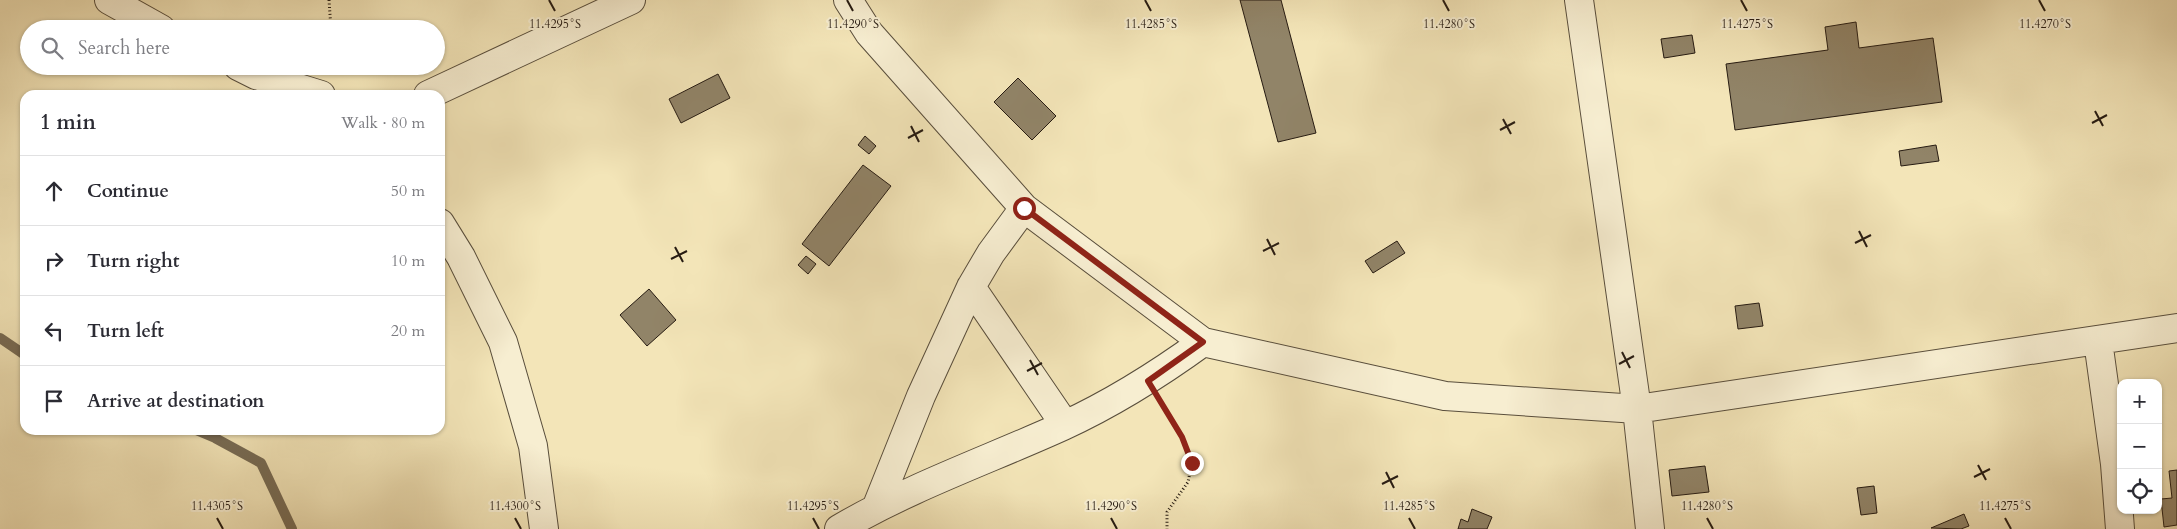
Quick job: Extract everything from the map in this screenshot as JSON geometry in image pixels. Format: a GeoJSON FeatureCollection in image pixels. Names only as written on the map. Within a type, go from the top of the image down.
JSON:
{"type":"FeatureCollection","features":[{"type":"Feature","properties":{"kind":"street"},"geometry":{"type":"LineString","coordinates":[[109,0],[145,20]]}},
{"type":"Feature","properties":{"kind":"street"},"geometry":{"type":"LineString","coordinates":[[439,90],[631,0]]}},
{"type":"Feature","properties":{"kind":"street"},"geometry":{"type":"LineString","coordinates":[[848,0],[869,33],[1024,208],[1203,342],[1444,396],[1637,409],[2177,328]]}},
{"type":"Feature","properties":{"kind":"street"},"geometry":{"type":"LineString","coordinates":[[1580,0],[1637,409],[1650,529]]}},
{"type":"Feature","properties":{"kind":"street"},"geometry":{"type":"LineString","coordinates":[[259,75],[306,90]]}},
{"type":"Feature","properties":{"kind":"street"},"geometry":{"type":"LineString","coordinates":[[877,506],[922,396],[971,288],[990,253],[1024,208]]}},
{"type":"Feature","properties":{"kind":"street"},"geometry":{"type":"LineString","coordinates":[[445,231],[461,257],[503,342],[533,446],[544,529]]}},
{"type":"Feature","properties":{"kind":"street"},"geometry":{"type":"LineString","coordinates":[[971,288],[1065,425]]}},
{"type":"Feature","properties":{"kind":"street"},"geometry":{"type":"LineString","coordinates":[[2098,341],[2115,464],[2120,529]]}},
{"type":"Feature","properties":{"kind":"street"},"geometry":{"type":"LineString","coordinates":[[839,529],[877,506],[1065,425],[1148,381],[1203,342]]}},
{"type":"Feature","properties":{"kind":"path"},"geometry":{"type":"LineString","coordinates":[[329,0],[330,20]]}},
{"type":"Feature","properties":{"kind":"path"},"geometry":{"type":"LineString","coordinates":[[1148,381],[1182,437],[1192,463],[1188,482],[1167,512],[1167,529]]}},
{"type":"Feature","properties":{"kind":"building"},"geometry":{"type":"Polygon","coordinates":[[[1240,0],[1281,0],[1316,133],[1278,142],[1240,0]]]}},
{"type":"Feature","properties":{"kind":"building"},"geometry":{"type":"Polygon","coordinates":[[[1856,22],[1859,48],[1933,38],[1942,102],[1735,130],[1726,64],[1828,50],[1825,27],[1856,22]]]}},
{"type":"Feature","properties":{"kind":"building"},"geometry":{"type":"Polygon","coordinates":[[[1692,35],[1695,53],[1664,58],[1661,39],[1692,35]]]}},
{"type":"Feature","properties":{"kind":"building"},"geometry":{"type":"Polygon","coordinates":[[[718,74],[730,98],[681,123],[669,99],[718,74]]]}},
{"type":"Feature","properties":{"kind":"building"},"geometry":{"type":"Polygon","coordinates":[[[1018,78],[1056,116],[1032,140],[994,102],[1018,78]]]}},
{"type":"Feature","properties":{"kind":"building"},"geometry":{"type":"Polygon","coordinates":[[[865,136],[876,146],[869,154],[858,145],[865,136]]]}},
{"type":"Feature","properties":{"kind":"building"},"geometry":{"type":"Polygon","coordinates":[[[1936,145],[1939,161],[1901,166],[1899,151],[1936,145]]]}},
{"type":"Feature","properties":{"kind":"building"},"geometry":{"type":"Polygon","coordinates":[[[863,165],[891,186],[829,266],[802,244],[863,165]]]}},
{"type":"Feature","properties":{"kind":"building"},"geometry":{"type":"Polygon","coordinates":[[[1397,241],[1405,253],[1373,273],[1365,261],[1397,241]]]}},
{"type":"Feature","properties":{"kind":"building"},"geometry":{"type":"Polygon","coordinates":[[[806,256],[816,264],[808,274],[798,265],[806,256]]]}},
{"type":"Feature","properties":{"kind":"building"},"geometry":{"type":"Polygon","coordinates":[[[649,289],[676,320],[647,346],[620,315],[649,289]]]}},
{"type":"Feature","properties":{"kind":"building"},"geometry":{"type":"Polygon","coordinates":[[[1759,303],[1763,326],[1738,329],[1735,306],[1759,303]]]}},
{"type":"Feature","properties":{"kind":"building"},"geometry":{"type":"Polygon","coordinates":[[[1705,466],[1709,492],[1672,496],[1669,470],[1705,466]]]}},
{"type":"Feature","properties":{"kind":"building"},"geometry":{"type":"Polygon","coordinates":[[[2177,470],[2177,525],[2164,527],[2162,499],[2172,498],[2169,471],[2177,470]]]}},
{"type":"Feature","properties":{"kind":"building"},"geometry":{"type":"Polygon","coordinates":[[[1874,486],[1877,513],[1861,515],[1857,488],[1874,486]]]}},
{"type":"Feature","properties":{"kind":"building"},"geometry":{"type":"Polygon","coordinates":[[[1472,509],[1492,517],[1487,529],[1458,529],[1461,519],[1468,522],[1472,509]]]}},
{"type":"Feature","properties":{"kind":"building"},"geometry":{"type":"Polygon","coordinates":[[[1964,514],[1969,526],[1961,529],[1931,528],[1964,514]]]}},
{"type":"Feature","properties":{"kind":"waterway"},"geometry":{"type":"LineString","coordinates":[[0,338],[20,352]]}},
{"type":"Feature","properties":{"kind":"waterway"},"geometry":{"type":"LineString","coordinates":[[208,435],[261,463],[292,529]]}},
{"type":"Feature","properties":{"kind":"route"},"geometry":{"type":"LineString","coordinates":[[1024,208],[1203,342],[1148,381],[1182,437],[1192,463]]}}]}
